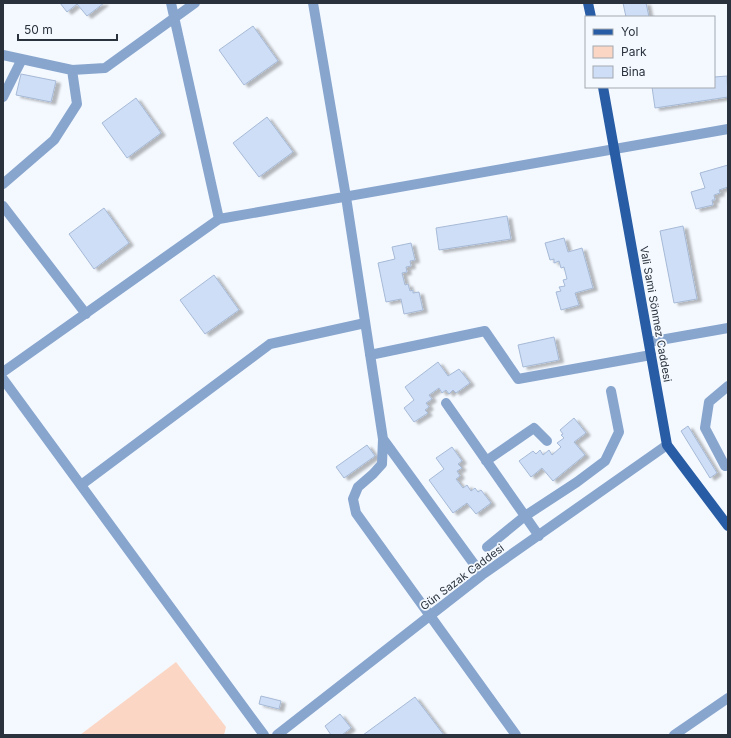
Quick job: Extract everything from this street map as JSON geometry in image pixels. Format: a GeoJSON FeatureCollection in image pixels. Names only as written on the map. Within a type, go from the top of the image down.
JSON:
{"type":"FeatureCollection","features":[{"type":"Feature","properties":{"kind":"main road"},"geometry":{"type":"LineString","coordinates":[[588,3],[591,16]]}},
{"type":"Feature","properties":{"kind":"main road","name":"Vali Sami Sönmez Caddesi"},"geometry":{"type":"LineString","coordinates":[[603,88],[667,445],[728,526]]}},
{"type":"Feature","properties":{"kind":"street"},"geometry":{"type":"LineString","coordinates":[[171,3],[219,219]]}},
{"type":"Feature","properties":{"kind":"street"},"geometry":{"type":"LineString","coordinates":[[3,55],[72,70],[106,68],[196,3]]}},
{"type":"Feature","properties":{"kind":"street"},"geometry":{"type":"LineString","coordinates":[[313,3],[346,197],[383,439],[382,464],[358,487],[353,499],[356,513],[516,735]]}},
{"type":"Feature","properties":{"kind":"street"},"geometry":{"type":"LineString","coordinates":[[3,97],[22,59]]}},
{"type":"Feature","properties":{"kind":"street"},"geometry":{"type":"LineString","coordinates":[[3,184],[54,140],[77,104],[72,70]]}},
{"type":"Feature","properties":{"kind":"street"},"geometry":{"type":"LineString","coordinates":[[3,372],[219,219],[728,129]]}},
{"type":"Feature","properties":{"kind":"street"},"geometry":{"type":"LineString","coordinates":[[3,206],[86,314]]}},
{"type":"Feature","properties":{"kind":"street"},"geometry":{"type":"LineString","coordinates":[[81,485],[270,344],[365,323]]}},
{"type":"Feature","properties":{"kind":"street"},"geometry":{"type":"LineString","coordinates":[[649,342],[728,328]]}},
{"type":"Feature","properties":{"kind":"street"},"geometry":{"type":"LineString","coordinates":[[370,355],[485,332],[518,379],[651,355]]}},
{"type":"Feature","properties":{"kind":"street"},"geometry":{"type":"LineString","coordinates":[[3,380],[264,735]]}},
{"type":"Feature","properties":{"kind":"street"},"geometry":{"type":"LineString","coordinates":[[725,466],[705,428],[709,402],[728,386]]}},
{"type":"Feature","properties":{"kind":"street"},"geometry":{"type":"LineString","coordinates":[[487,546],[524,516],[577,482],[605,461],[619,432],[611,391]]}},
{"type":"Feature","properties":{"kind":"street"},"geometry":{"type":"LineString","coordinates":[[446,403],[539,536]]}},
{"type":"Feature","properties":{"kind":"street"},"geometry":{"type":"LineString","coordinates":[[486,461],[534,428],[547,441]]}},
{"type":"Feature","properties":{"kind":"street"},"geometry":{"type":"LineString","coordinates":[[383,439],[482,575]]}},
{"type":"Feature","properties":{"kind":"street","name":"Gün Sazak Caddesi"},"geometry":{"type":"LineString","coordinates":[[277,735],[482,575],[667,445]]}},
{"type":"Feature","properties":{"kind":"street"},"geometry":{"type":"LineString","coordinates":[[674,735],[728,698]]}},
{"type":"Feature","properties":{"kind":"green space"},"geometry":{"type":"Polygon","coordinates":[[[176,662],[226,727],[224,735],[80,735],[176,662]]]}},
{"type":"Feature","properties":{"kind":"building"},"geometry":{"type":"Polygon","coordinates":[[[60,3],[104,3],[87,16],[77,4],[67,12],[60,3]]]}},
{"type":"Feature","properties":{"kind":"building"},"geometry":{"type":"Polygon","coordinates":[[[623,3],[646,3],[649,16],[626,16],[623,3]]]}},
{"type":"Feature","properties":{"kind":"building"},"geometry":{"type":"Polygon","coordinates":[[[253,26],[278,61],[244,85],[219,50],[253,26]]]}},
{"type":"Feature","properties":{"kind":"building"},"geometry":{"type":"Polygon","coordinates":[[[21,74],[56,81],[51,102],[16,95],[21,74]]]}},
{"type":"Feature","properties":{"kind":"building"},"geometry":{"type":"Polygon","coordinates":[[[727,76],[728,97],[655,108],[652,88],[715,88],[715,77],[727,76]]]}},
{"type":"Feature","properties":{"kind":"building"},"geometry":{"type":"Polygon","coordinates":[[[136,98],[161,133],[127,158],[102,123],[136,98]]]}},
{"type":"Feature","properties":{"kind":"building"},"geometry":{"type":"Polygon","coordinates":[[[267,117],[293,152],[259,177],[233,143],[267,117]]]}},
{"type":"Feature","properties":{"kind":"building"},"geometry":{"type":"Polygon","coordinates":[[[728,165],[728,187],[719,190],[720,193],[714,195],[715,200],[712,200],[713,205],[696,209],[691,192],[705,188],[700,173],[728,165]]]}},
{"type":"Feature","properties":{"kind":"building"},"geometry":{"type":"Polygon","coordinates":[[[104,208],[129,243],[94,269],[69,234],[104,208]]]}},
{"type":"Feature","properties":{"kind":"building"},"geometry":{"type":"Polygon","coordinates":[[[507,216],[511,239],[439,250],[436,228],[507,216]]]}},
{"type":"Feature","properties":{"kind":"building"},"geometry":{"type":"Polygon","coordinates":[[[683,226],[697,299],[674,303],[660,231],[683,226]]]}},
{"type":"Feature","properties":{"kind":"building"},"geometry":{"type":"Polygon","coordinates":[[[564,238],[568,252],[582,248],[593,288],[575,293],[579,305],[561,310],[556,292],[561,291],[559,287],[565,286],[563,280],[567,279],[564,267],[561,268],[559,261],[554,263],[554,259],[550,260],[545,243],[564,238]]]}},
{"type":"Feature","properties":{"kind":"building"},"geometry":{"type":"Polygon","coordinates":[[[411,243],[415,260],[410,261],[411,266],[406,267],[407,272],[402,273],[405,285],[408,284],[410,291],[413,290],[413,293],[419,292],[423,310],[404,314],[401,299],[386,302],[378,263],[395,259],[392,247],[411,243]]]}},
{"type":"Feature","properties":{"kind":"building"},"geometry":{"type":"Polygon","coordinates":[[[214,275],[239,310],[205,334],[180,300],[214,275]]]}},
{"type":"Feature","properties":{"kind":"building"},"geometry":{"type":"Polygon","coordinates":[[[554,337],[559,360],[523,367],[518,345],[554,337]]]}},
{"type":"Feature","properties":{"kind":"building"},"geometry":{"type":"Polygon","coordinates":[[[438,362],[448,376],[459,369],[470,383],[456,393],[453,390],[449,394],[446,390],[442,393],[439,388],[429,395],[432,399],[426,403],[429,407],[425,410],[428,413],[414,422],[404,408],[414,400],[405,387],[438,362]]]}},
{"type":"Feature","properties":{"kind":"building"},"geometry":{"type":"Polygon","coordinates":[[[574,418],[586,433],[574,442],[585,455],[553,481],[542,468],[531,477],[519,461],[533,451],[536,454],[540,450],[543,455],[549,450],[552,455],[561,447],[557,443],[564,438],[561,435],[563,434],[560,430],[574,418]]]}},
{"type":"Feature","properties":{"kind":"building"},"geometry":{"type":"Polygon","coordinates":[[[688,426],[717,473],[710,478],[681,431],[688,426]]]}},
{"type":"Feature","properties":{"kind":"building"},"geometry":{"type":"Polygon","coordinates":[[[367,445],[375,456],[344,478],[336,467],[367,445]]]}},
{"type":"Feature","properties":{"kind":"building"},"geometry":{"type":"Polygon","coordinates":[[[452,447],[462,461],[458,464],[462,468],[457,471],[460,476],[456,479],[463,488],[467,485],[471,491],[475,488],[478,492],[481,490],[491,503],[476,514],[467,503],[453,513],[429,480],[444,469],[436,458],[452,447]]]}},
{"type":"Feature","properties":{"kind":"building"},"geometry":{"type":"Polygon","coordinates":[[[261,696],[281,701],[279,709],[259,704],[261,696]]]}},
{"type":"Feature","properties":{"kind":"building"},"geometry":{"type":"Polygon","coordinates":[[[415,697],[444,735],[363,735],[415,697]]]}},
{"type":"Feature","properties":{"kind":"building"},"geometry":{"type":"Polygon","coordinates":[[[340,714],[351,728],[342,735],[331,735],[325,726],[340,714]]]}}]}
